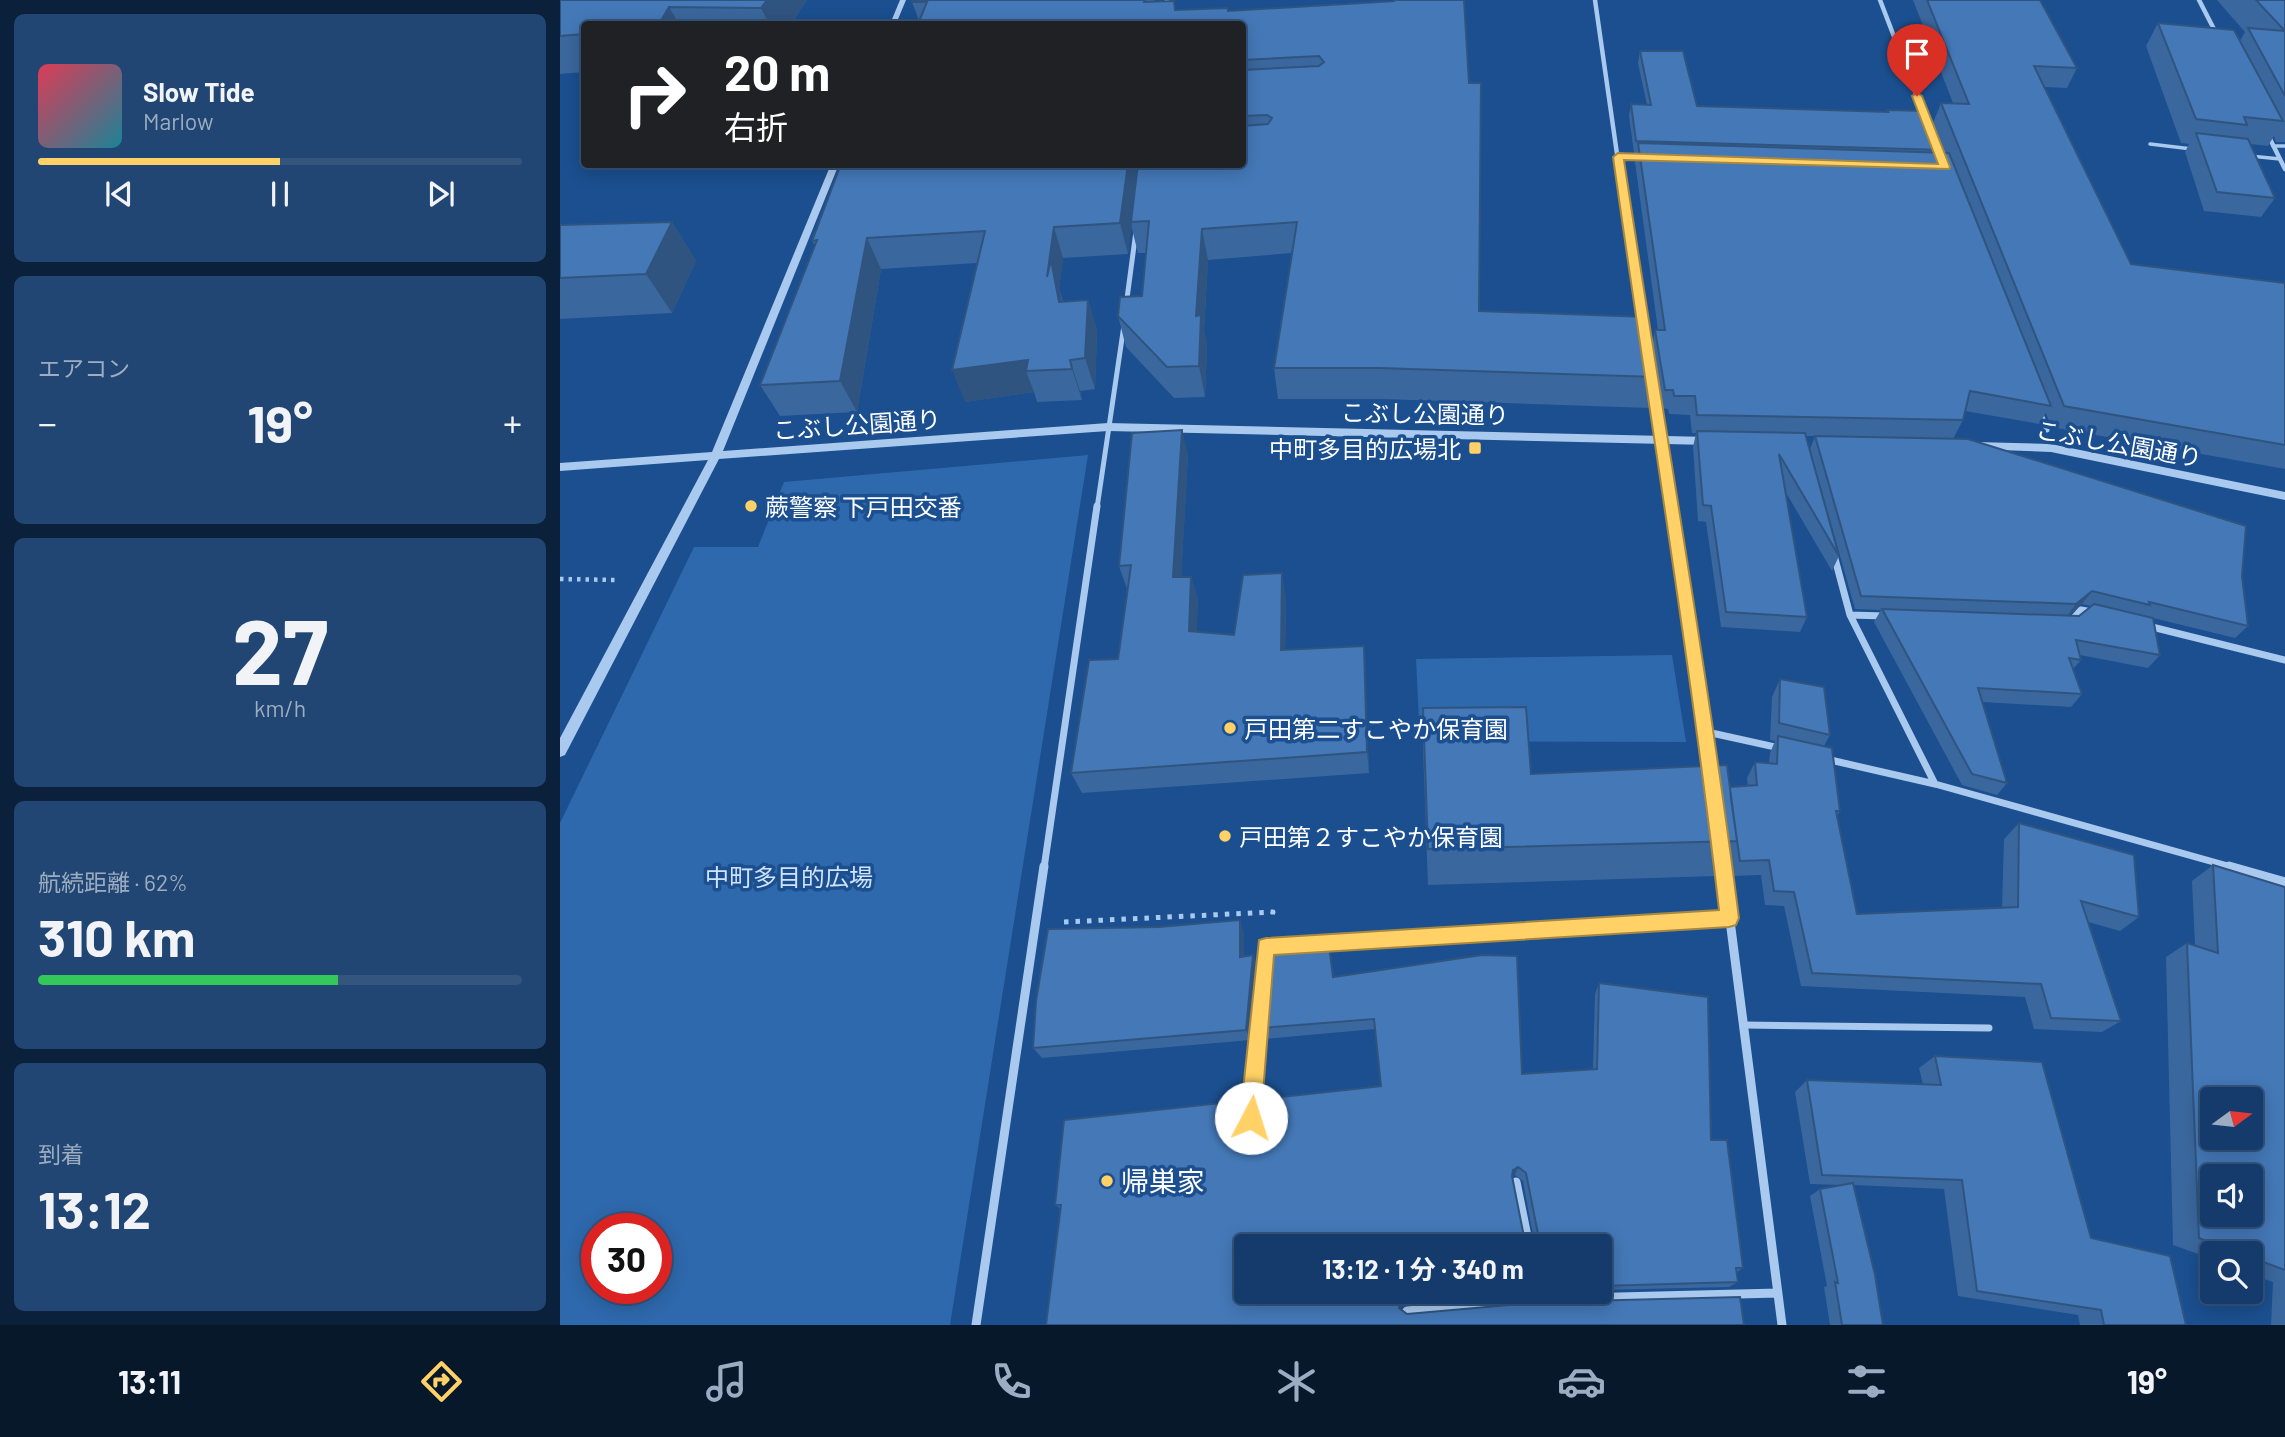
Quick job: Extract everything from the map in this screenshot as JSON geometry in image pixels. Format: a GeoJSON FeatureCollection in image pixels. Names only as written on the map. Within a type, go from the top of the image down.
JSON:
{"type":"FeatureCollection","features":[{"type":"Feature","properties":{"kind":"street"},"geometry":{"type":"LineString","coordinates":[[894,21],[903,0]]}},
{"type":"Feature","properties":{"kind":"street"},"geometry":{"type":"LineString","coordinates":[[1164,21],[1167,0]]}},
{"type":"Feature","properties":{"kind":"street"},"geometry":{"type":"LineString","coordinates":[[1595,0],[1643,332]]}},
{"type":"Feature","properties":{"kind":"street"},"geometry":{"type":"LineString","coordinates":[[1880,0],[1930,129]]}},
{"type":"Feature","properties":{"kind":"street"},"geometry":{"type":"LineString","coordinates":[[2199,0],[2224,49]]}},
{"type":"Feature","properties":{"kind":"street"},"geometry":{"type":"LineString","coordinates":[[2267,134],[2285,169]]}},
{"type":"Feature","properties":{"kind":"street"},"geometry":{"type":"LineString","coordinates":[[560,751],[716,455],[833,168]]}},
{"type":"Feature","properties":{"kind":"street"},"geometry":{"type":"LineString","coordinates":[[976,1325],[1108,427],[1113,409],[1136,227]]}},
{"type":"Feature","properties":{"kind":"street"},"geometry":{"type":"LineString","coordinates":[[1649,372],[1707,732],[1713,785]]}},
{"type":"Feature","properties":{"kind":"street"},"geometry":{"type":"LineString","coordinates":[[2037,405],[2047,430]]}},
{"type":"Feature","properties":{"kind":"street","name":"こぶし公園通り"},"geometry":{"type":"LineString","coordinates":[[560,467],[1108,427],[1724,441]]}},
{"type":"Feature","properties":{"kind":"street","name":"こぶし公園通り"},"geometry":{"type":"LineString","coordinates":[[1968,446],[2051,448],[2285,496]]}},
{"type":"Feature","properties":{"kind":"street"},"geometry":{"type":"LineString","coordinates":[[1832,549],[1850,615],[1935,784]]}},
{"type":"Feature","properties":{"kind":"street"},"geometry":{"type":"LineString","coordinates":[[2055,622],[2069,623],[2081,610],[2095,613]]}},
{"type":"Feature","properties":{"kind":"street"},"geometry":{"type":"LineString","coordinates":[[1850,615],[1891,617]]}},
{"type":"Feature","properties":{"kind":"street"},"geometry":{"type":"LineString","coordinates":[[2136,623],[2285,660]]}},
{"type":"Feature","properties":{"kind":"street"},"geometry":{"type":"LineString","coordinates":[[1707,732],[1787,750]]}},
{"type":"Feature","properties":{"kind":"street"},"geometry":{"type":"LineString","coordinates":[[1814,756],[1935,784],[2285,881]]}},
{"type":"Feature","properties":{"kind":"street"},"geometry":{"type":"LineString","coordinates":[[1721,852],[1783,1325]]}},
{"type":"Feature","properties":{"kind":"street"},"geometry":{"type":"LineString","coordinates":[[1251,1118],[1266,947],[1729,918]]}},
{"type":"Feature","properties":{"kind":"street"},"geometry":{"type":"LineString","coordinates":[[1516,1182],[1527,1234]]}},
{"type":"Feature","properties":{"kind":"street"},"geometry":{"type":"LineString","coordinates":[[1612,1294],[1778,1293]]}},
{"type":"Feature","properties":{"kind":"street"},"geometry":{"type":"LineString","coordinates":[[1407,1311],[1465,1304]]}},
{"type":"Feature","properties":{"kind":"lane"},"geometry":{"type":"LineString","coordinates":[[2150,144],[2202,150]]}},
{"type":"Feature","properties":{"kind":"lane"},"geometry":{"type":"LineString","coordinates":[[2273,146],[2285,146]]}},
{"type":"Feature","properties":{"kind":"lane"},"geometry":{"type":"LineString","coordinates":[[2241,155],[2280,159]]}},
{"type":"Feature","properties":{"kind":"lane"},"geometry":{"type":"LineString","coordinates":[[1618,157],[1645,158]]}},
{"type":"Feature","properties":{"kind":"lane"},"geometry":{"type":"LineString","coordinates":[[1743,1026],[1989,1028]]}},
{"type":"Feature","properties":{"kind":"path"},"geometry":{"type":"LineString","coordinates":[[560,579],[620,580]]}},
{"type":"Feature","properties":{"kind":"path"},"geometry":{"type":"LineString","coordinates":[[1035,923],[1273,912]]}},
{"type":"Feature","properties":{"kind":"green space","name":"中町多目的広場"},"geometry":{"type":"Polygon","coordinates":[[[1088,455],[950,1325],[560,1325],[560,823],[694,547],[758,547],[784,482],[1088,455]]]}},
{"type":"Feature","properties":{"kind":"green space"},"geometry":{"type":"Polygon","coordinates":[[[1672,655],[1686,742],[1420,741],[1416,659],[1672,655]]]}},
{"type":"Feature","properties":{"kind":"building"},"geometry":{"type":"Polygon","coordinates":[[[560,0],[767,0],[761,8],[669,7],[661,21],[581,21],[581,34],[560,36],[560,0]]]}},
{"type":"Feature","properties":{"kind":"building"},"geometry":{"type":"Polygon","coordinates":[[[1145,0],[1144,2],[1174,1],[1175,10],[1228,8],[1228,11],[1394,0],[1464,0],[1469,83],[1481,83],[1479,311],[1647,317],[1656,377],[1379,368],[1274,368],[1297,222],[1202,229],[1196,316],[1201,315],[1199,366],[1167,367],[1118,316],[1120,297],[1142,296],[1149,221],[1131,222],[1138,168],[1246,168],[1246,126],[1268,124],[1272,118],[1267,115],[1246,116],[1246,70],[1319,66],[1324,62],[1319,56],[1246,60],[1246,21],[919,21],[927,2],[912,2],[1145,0]]]}},
{"type":"Feature","properties":{"kind":"building"},"geometry":{"type":"Polygon","coordinates":[[[1927,0],[2040,0],[2077,68],[2034,66],[2131,264],[2285,283],[2285,445],[2064,406],[1941,103],[1969,104],[1927,0]]]}},
{"type":"Feature","properties":{"kind":"building"},"geometry":{"type":"Polygon","coordinates":[[[2256,0],[2285,0],[2285,31],[2256,0]]]}},
{"type":"Feature","properties":{"kind":"building"},"geometry":{"type":"Polygon","coordinates":[[[2158,23],[2234,30],[2283,121],[2244,117],[2247,125],[2196,119],[2158,23]]]}},
{"type":"Feature","properties":{"kind":"building"},"geometry":{"type":"Polygon","coordinates":[[[2248,28],[2285,31],[2285,96],[2248,28]]]}},
{"type":"Feature","properties":{"kind":"building"},"geometry":{"type":"Polygon","coordinates":[[[1640,51],[1683,51],[1697,106],[1927,111],[1943,150],[1636,141],[1631,104],[1651,105],[1640,51]]]}},
{"type":"Feature","properties":{"kind":"building"},"geometry":{"type":"Polygon","coordinates":[[[2196,133],[2248,139],[2275,198],[2217,192],[2196,133]]]}},
{"type":"Feature","properties":{"kind":"building"},"geometry":{"type":"Polygon","coordinates":[[[1638,143],[1949,153],[2051,406],[1970,391],[1963,420],[1697,415],[1695,396],[1674,396],[1673,390],[1665,390],[1655,330],[1665,330],[1638,143]]]}},
{"type":"Feature","properties":{"kind":"building"},"geometry":{"type":"Polygon","coordinates":[[[839,168],[1127,168],[1120,223],[1054,227],[1047,277],[1051,260],[1059,302],[1088,300],[1085,358],[1070,360],[1072,369],[1026,371],[1028,360],[952,370],[985,231],[867,238],[840,381],[760,385],[817,240],[812,241],[839,168]]]}},
{"type":"Feature","properties":{"kind":"building"},"geometry":{"type":"Polygon","coordinates":[[[672,222],[646,274],[560,278],[560,225],[672,222]]]}},
{"type":"Feature","properties":{"kind":"building"},"geometry":{"type":"Polygon","coordinates":[[[1182,430],[1173,577],[1191,577],[1189,631],[1234,635],[1243,575],[1282,573],[1281,650],[1364,646],[1367,752],[1071,773],[1089,660],[1118,659],[1131,565],[1119,566],[1132,433],[1182,430]]]}},
{"type":"Feature","properties":{"kind":"building"},"geometry":{"type":"Polygon","coordinates":[[[1697,431],[1805,433],[1839,556],[1779,454],[1807,617],[1726,612],[1711,506],[1703,505],[1697,431]]]}},
{"type":"Feature","properties":{"kind":"building"},"geometry":{"type":"Polygon","coordinates":[[[1815,436],[1968,439],[2246,526],[2242,576],[2248,626],[2092,591],[2076,604],[1861,596],[1815,436]]]}},
{"type":"Feature","properties":{"kind":"building"},"geometry":{"type":"Polygon","coordinates":[[[2094,604],[2153,618],[2160,655],[2076,640],[2081,660],[2069,658],[2082,694],[1978,688],[2007,783],[1972,774],[1882,609],[2079,616],[2094,604]]]}},
{"type":"Feature","properties":{"kind":"building"},"geometry":{"type":"Polygon","coordinates":[[[1780,679],[1824,687],[1830,735],[1779,723],[1780,679]]]}},
{"type":"Feature","properties":{"kind":"building"},"geometry":{"type":"Polygon","coordinates":[[[1526,707],[1531,774],[1727,765],[1737,841],[1428,849],[1423,708],[1526,707]]]}},
{"type":"Feature","properties":{"kind":"building"},"geometry":{"type":"Polygon","coordinates":[[[1778,736],[1832,748],[1840,811],[1836,811],[1857,914],[2018,907],[2019,823],[2134,855],[2139,917],[2081,901],[2121,1021],[2051,1018],[2041,984],[1812,973],[1794,892],[1774,891],[1769,860],[1740,861],[1731,799],[1730,787],[1757,785],[1755,762],[1777,764],[1778,736]]]}},
{"type":"Feature","properties":{"kind":"building"},"geometry":{"type":"Polygon","coordinates":[[[2213,865],[2285,887],[2285,1270],[2263,1262],[2263,1241],[2207,1241],[2199,1238],[2187,943],[2218,953],[2213,865]]]}},
{"type":"Feature","properties":{"kind":"building"},"geometry":{"type":"Polygon","coordinates":[[[1240,920],[1240,957],[1253,955],[1246,1030],[1033,1048],[1036,1001],[1048,929],[1159,927],[1240,920]]]}},
{"type":"Feature","properties":{"kind":"building"},"geometry":{"type":"Polygon","coordinates":[[[1329,945],[1333,977],[1482,955],[1517,956],[1522,1074],[1597,1069],[1599,983],[1708,997],[1711,1140],[1727,1140],[1743,1268],[1736,1268],[1738,1282],[1612,1286],[1612,1234],[1538,1234],[1526,1173],[1518,1167],[1513,1170],[1512,1176],[1523,1234],[1234,1234],[1234,1304],[1400,1304],[1399,1308],[1407,1314],[1520,1304],[1612,1304],[1612,1300],[1740,1297],[1744,1325],[1046,1325],[1061,1205],[1055,1205],[1064,1120],[1240,1101],[1240,1111],[1246,1116],[1252,1112],[1254,1100],[1381,1086],[1374,1019],[1261,1028],[1268,953],[1329,945]]]}},
{"type":"Feature","properties":{"kind":"building"},"geometry":{"type":"Polygon","coordinates":[[[1935,1056],[2042,1062],[2091,1238],[2170,1256],[2186,1325],[2104,1325],[2101,1310],[1977,1291],[1962,1180],[1822,1175],[1807,1080],[1941,1085],[1935,1056]]]}},
{"type":"Feature","properties":{"kind":"building"},"geometry":{"type":"Polygon","coordinates":[[[1853,1183],[1875,1275],[1883,1325],[1842,1325],[1835,1282],[1838,1283],[1820,1189],[1853,1183]]]}},
{"type":"Feature","properties":{"kind":"place","name":"中町多目的広場北"},"geometry":{"type":"Point","coordinates":[1475,448]}},
{"type":"Feature","properties":{"kind":"place","name":"蕨警察 下戸田交番"},"geometry":{"type":"Point","coordinates":[751,506]}},
{"type":"Feature","properties":{"kind":"place","name":"戸田第二すこやか保育園"},"geometry":{"type":"Point","coordinates":[1230,728]}},
{"type":"Feature","properties":{"kind":"place","name":"戸田第２すこやか保育園"},"geometry":{"type":"Point","coordinates":[1225,836]}},
{"type":"Feature","properties":{"kind":"place","name":"帰巣家"},"geometry":{"type":"Point","coordinates":[1107,1181]}},
{"type":"Feature","properties":{"kind":"route"},"geometry":{"type":"LineString","coordinates":[[1251,1118],[1266,947],[1729,918],[1707,732],[1659,440],[1618,157],[1945,167],[1917,96]]}}]}
